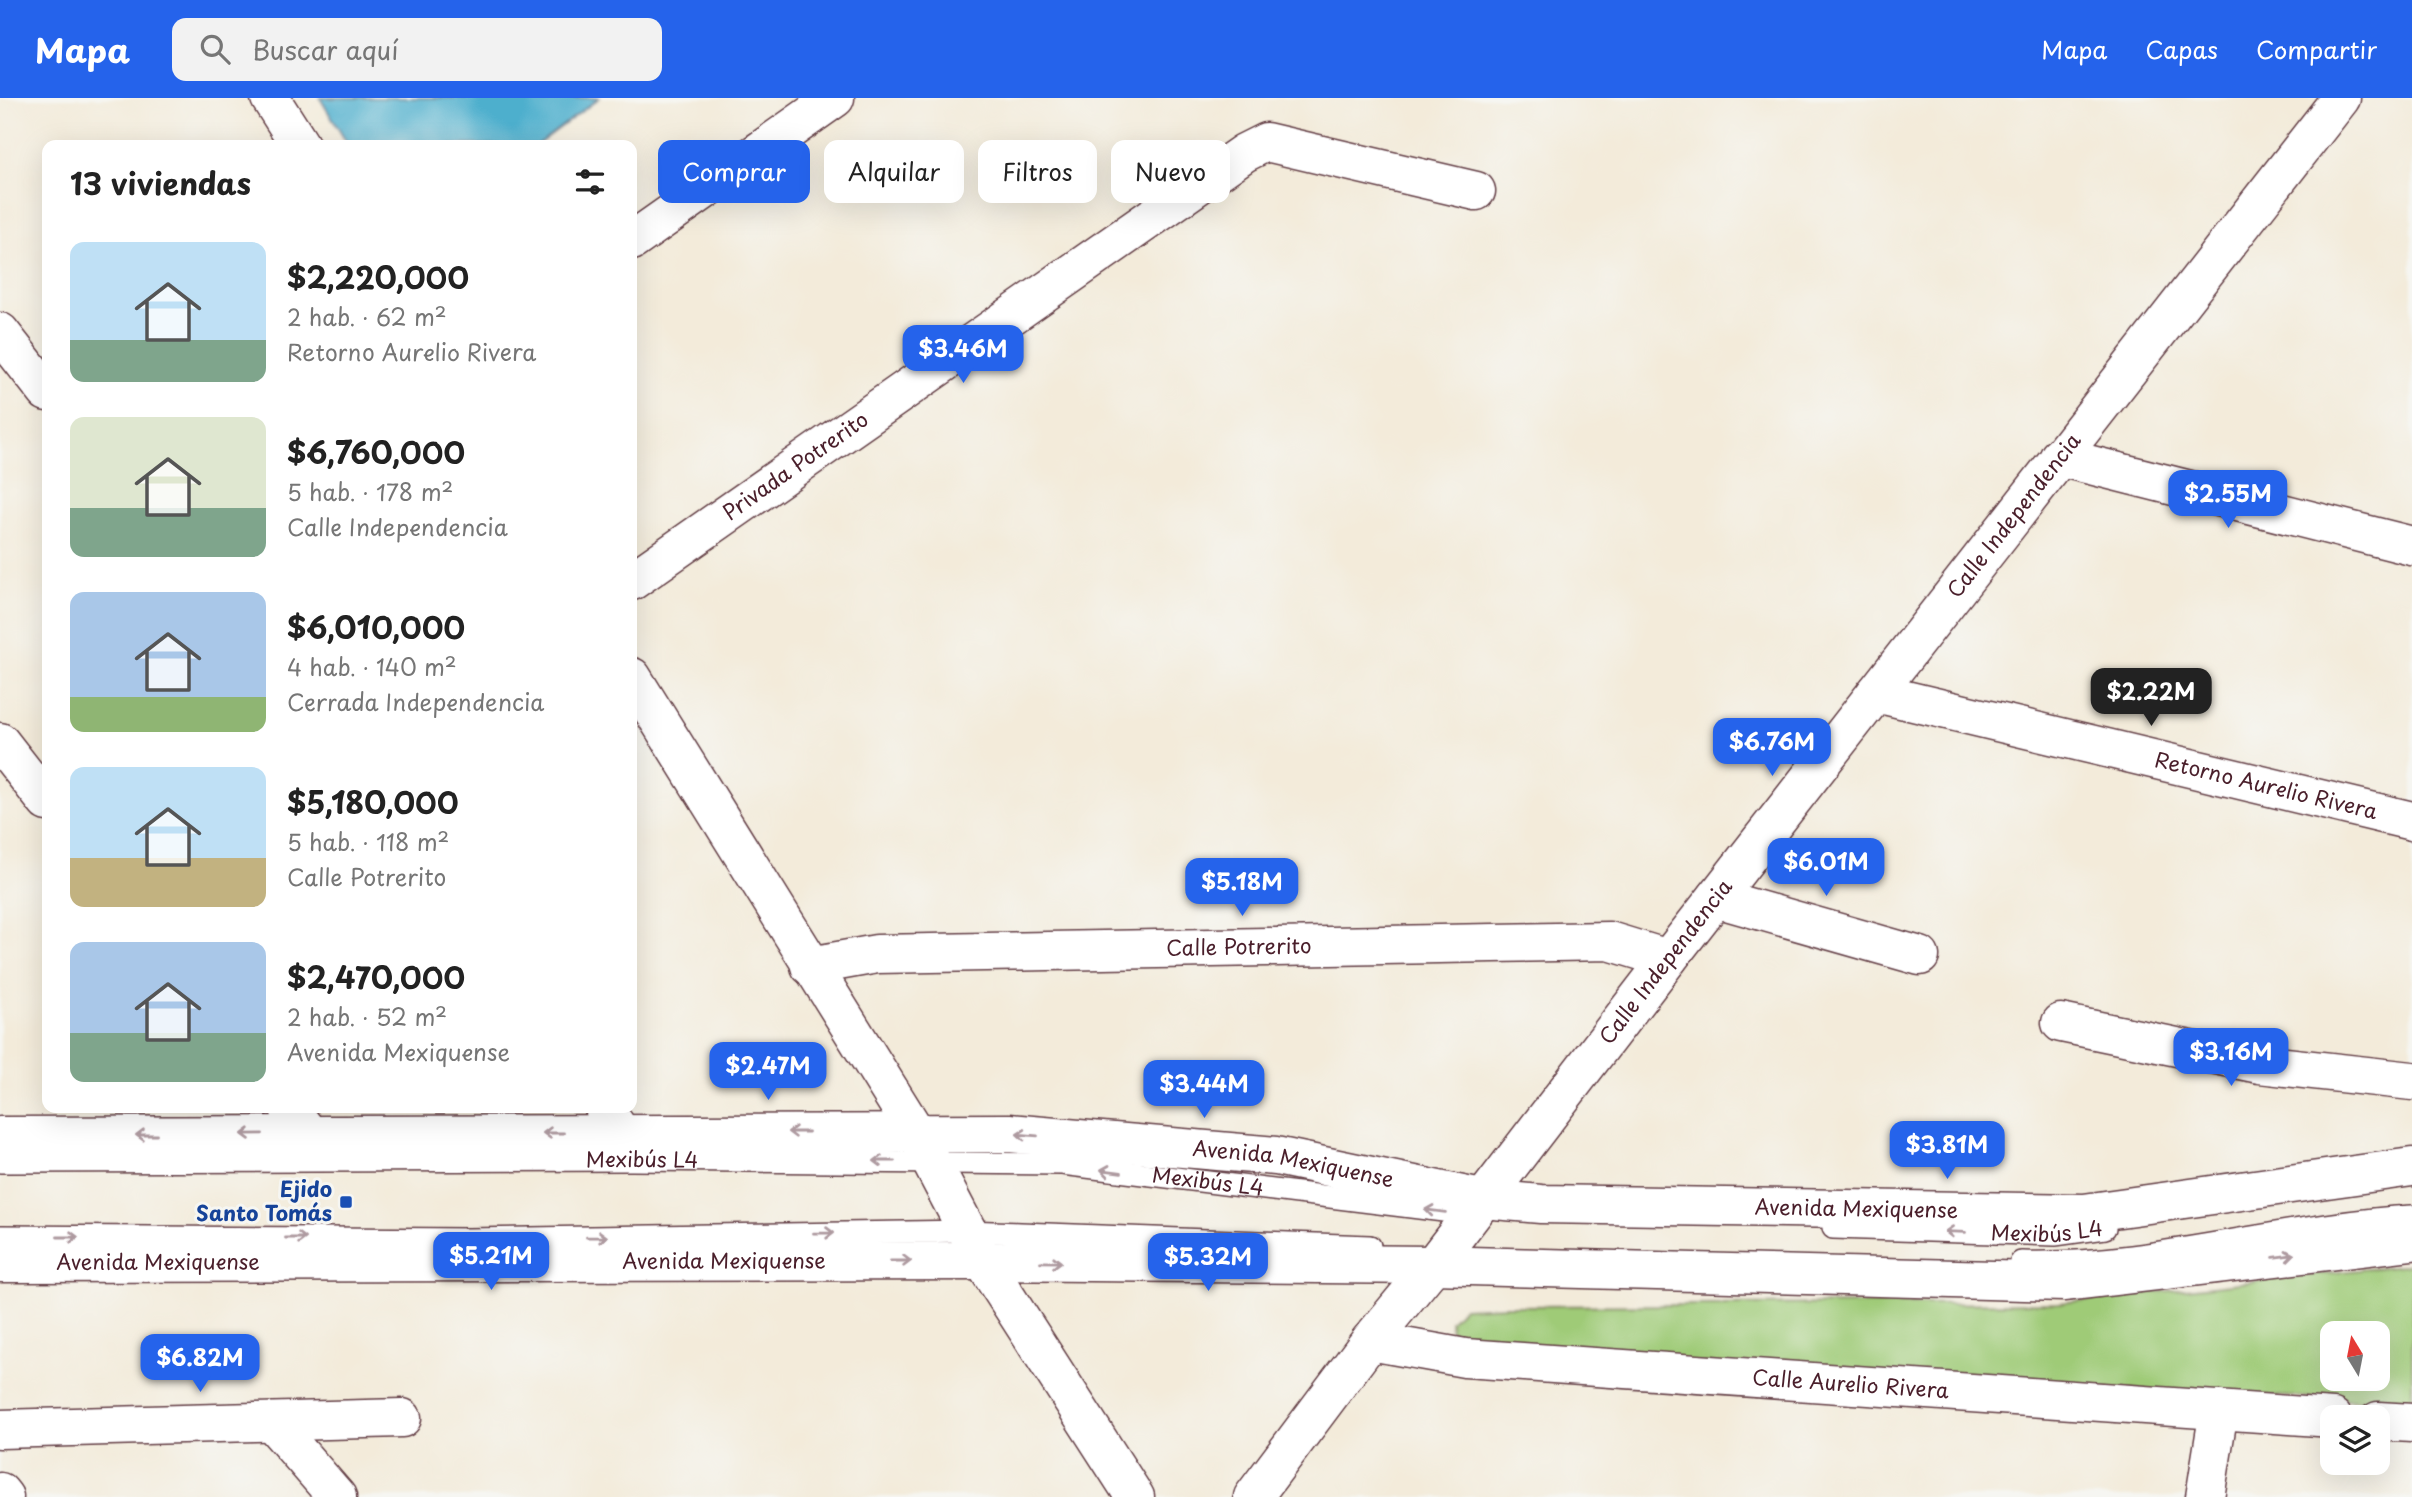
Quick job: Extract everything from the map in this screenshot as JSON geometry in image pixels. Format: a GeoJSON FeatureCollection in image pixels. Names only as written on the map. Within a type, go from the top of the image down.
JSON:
{"type":"FeatureCollection","features":[{"type":"Feature","properties":{"kind":"street"},"geometry":{"type":"LineString","coordinates":[[270,98],[297,140]]}},
{"type":"Feature","properties":{"kind":"street"},"geometry":{"type":"LineString","coordinates":[[637,237],[835,98]]}},
{"type":"Feature","properties":{"kind":"street","name":"Calle Independencia"},"geometry":{"type":"LineString","coordinates":[[1253,1497],[1370,1341],[1439,1257],[1668,959],[2341,98]]}},
{"type":"Feature","properties":{"kind":"street","name":"Privada Potrerito"},"geometry":{"type":"LineString","coordinates":[[637,577],[1244,153],[1266,142],[1476,191]]}},
{"type":"Feature","properties":{"kind":"street"},"geometry":{"type":"LineString","coordinates":[[0,332],[42,386]]}},
{"type":"Feature","properties":{"kind":"street"},"geometry":{"type":"LineString","coordinates":[[2059,457],[2412,546]]}},
{"type":"Feature","properties":{"kind":"street"},"geometry":{"type":"LineString","coordinates":[[637,685],[923,1147],[975,1246],[1135,1497]]}},
{"type":"Feature","properties":{"kind":"street","name":"Retorno Aurelio Rivera"},"geometry":{"type":"LineString","coordinates":[[1876,693],[2412,821]]}},
{"type":"Feature","properties":{"kind":"street"},"geometry":{"type":"LineString","coordinates":[[0,742],[42,796]]}},
{"type":"Feature","properties":{"kind":"street"},"geometry":{"type":"LineString","coordinates":[[1716,898],[1920,956]]}},
{"type":"Feature","properties":{"kind":"street","name":"Calle Potrerito"},"geometry":{"type":"LineString","coordinates":[[810,966],[877,954],[1609,941],[1668,959]]}},
{"type":"Feature","properties":{"kind":"street"},"geometry":{"type":"LineString","coordinates":[[2061,1023],[2259,1064],[2412,1081]]}},
{"type":"Feature","properties":{"kind":"street","name":"Avenida Mexiquense"},"geometry":{"type":"LineString","coordinates":[[0,1136],[299,1121],[612,1120],[923,1147],[1009,1133],[1276,1156],[1476,1207],[1541,1204],[2084,1213],[2412,1167]]}},
{"type":"Feature","properties":{"kind":"street","name":"Avenida Mexiquense"},"geometry":{"type":"LineString","coordinates":[[0,1263],[975,1246],[1439,1257],[2065,1282],[2412,1241]]}},
{"type":"Feature","properties":{"kind":"street","name":"Calle Aurelio Rivera"},"geometry":{"type":"LineString","coordinates":[[1370,1341],[1465,1358],[2320,1417]]}},
{"type":"Feature","properties":{"kind":"street"},"geometry":{"type":"LineString","coordinates":[[2205,1497],[2219,1410]]}},
{"type":"Feature","properties":{"kind":"street"},"geometry":{"type":"LineString","coordinates":[[0,1429],[402,1418]]}},
{"type":"Feature","properties":{"kind":"street"},"geometry":{"type":"LineString","coordinates":[[272,1422],[337,1497]]}},
{"type":"Feature","properties":{"kind":"street"},"geometry":{"type":"LineString","coordinates":[[2390,1422],[2412,1423]]}},
{"type":"Feature","properties":{"kind":"street"},"geometry":{"type":"LineString","coordinates":[[0,1492],[4,1497]]}},
{"type":"Feature","properties":{"kind":"lane","name":"Mexibús L4"},"geometry":{"type":"LineString","coordinates":[[0,1162],[923,1147]]}},
{"type":"Feature","properties":{"kind":"lane","name":"Mexibús L4"},"geometry":{"type":"LineString","coordinates":[[1476,1207],[2055,1235],[2412,1184]]}},
{"type":"Feature","properties":{"kind":"lane","name":"Mexibús L4"},"geometry":{"type":"LineString","coordinates":[[1439,1257],[2042,1263],[2115,1257],[2362,1218],[2412,1216]]}},
{"type":"Feature","properties":{"kind":"lane"},"geometry":{"type":"LineString","coordinates":[[0,1237],[468,1239],[975,1246]]}},
{"type":"Feature","properties":{"kind":"green space"},"geometry":{"type":"Polygon","coordinates":[[[2412,1264],[2412,1402],[1840,1377],[1452,1339],[1450,1321],[1463,1308],[2059,1303],[2412,1264]]]}},
{"type":"Feature","properties":{"kind":"water"},"geometry":{"type":"Polygon","coordinates":[[[320,98],[599,98],[544,140],[345,140],[320,98]]]}},
{"type":"Feature","properties":{"kind":"place","name":"Ejido Santo Tomás"},"geometry":{"type":"Point","coordinates":[346,1202]}}]}
